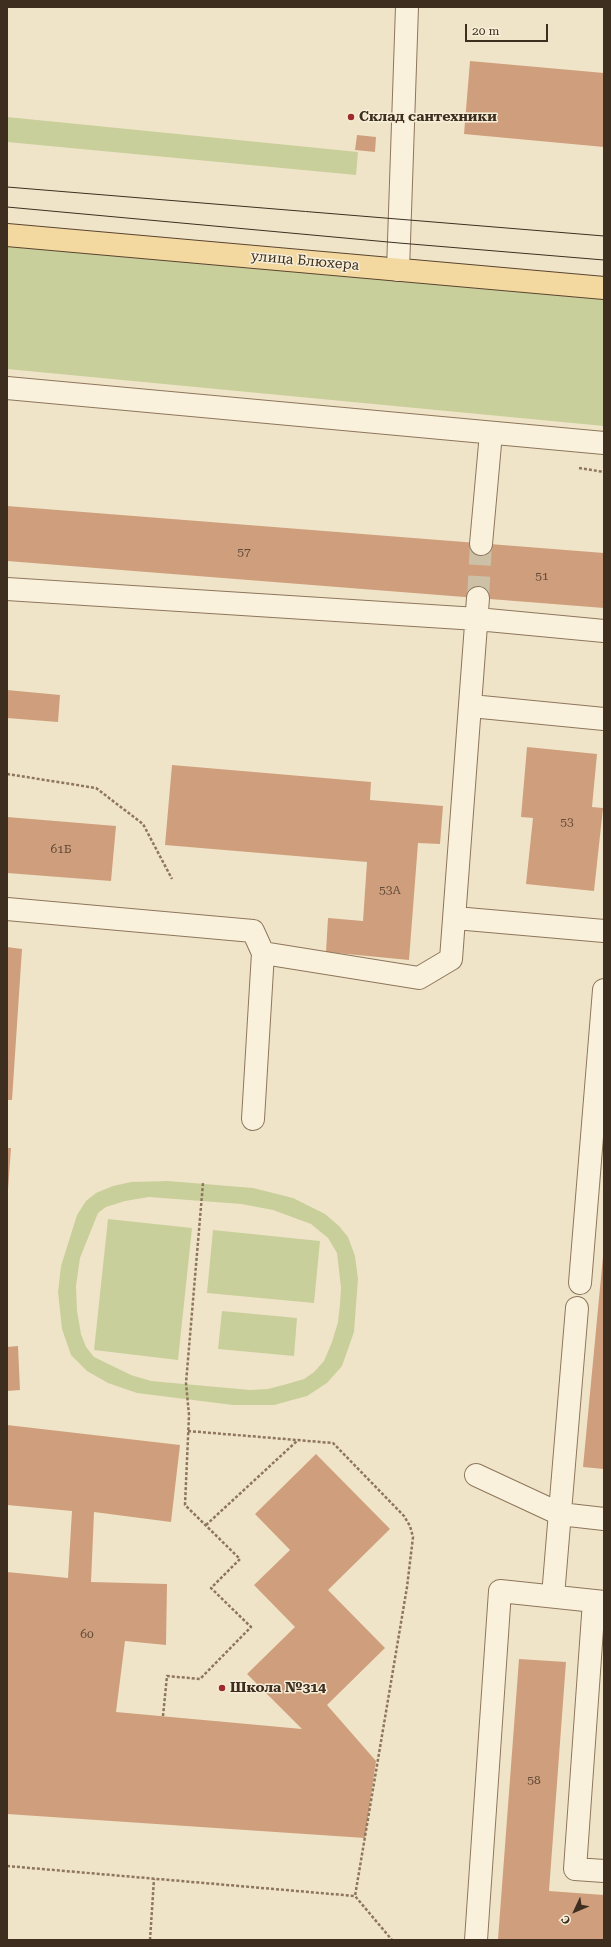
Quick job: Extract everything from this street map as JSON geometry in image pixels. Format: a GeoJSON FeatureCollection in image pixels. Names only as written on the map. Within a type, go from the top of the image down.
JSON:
{"type":"FeatureCollection","features":[{"type":"Feature","properties":{"kind":"main road","name":"улица Блюхера"},"geometry":{"type":"LineString","coordinates":[[7,235],[604,288]]}},
{"type":"Feature","properties":{"kind":"lane"},"geometry":{"type":"LineString","coordinates":[[398,270],[407,7]]}},
{"type":"Feature","properties":{"kind":"lane"},"geometry":{"type":"LineString","coordinates":[[7,388],[604,443]]}},
{"type":"Feature","properties":{"kind":"lane"},"geometry":{"type":"LineString","coordinates":[[482,544],[491,433]]}},
{"type":"Feature","properties":{"kind":"lane"},"geometry":{"type":"LineString","coordinates":[[7,589],[478,609],[604,631]]}},
{"type":"Feature","properties":{"kind":"lane"},"geometry":{"type":"LineString","coordinates":[[263,953],[418,978],[451,959],[478,609]]}},
{"type":"Feature","properties":{"kind":"lane"},"geometry":{"type":"LineString","coordinates":[[471,706],[604,719]]}},
{"type":"Feature","properties":{"kind":"lane"},"geometry":{"type":"LineString","coordinates":[[7,909],[253,931],[263,953],[253,1119]]}},
{"type":"Feature","properties":{"kind":"lane"},"geometry":{"type":"LineString","coordinates":[[454,918],[604,931]]}},
{"type":"Feature","properties":{"kind":"lane"},"geometry":{"type":"LineString","coordinates":[[580,1283],[604,990]]}},
{"type":"Feature","properties":{"kind":"lane"},"geometry":{"type":"LineString","coordinates":[[553,1596],[577,1308]]}},
{"type":"Feature","properties":{"kind":"lane"},"geometry":{"type":"LineString","coordinates":[[476,1474],[560,1514],[604,1519]]}},
{"type":"Feature","properties":{"kind":"lane"},"geometry":{"type":"LineString","coordinates":[[476,1940],[500,1591],[599,1601],[575,1869],[604,1871]]}},
{"type":"Feature","properties":{"kind":"path"},"geometry":{"type":"LineString","coordinates":[[7,774],[96,788],[143,824],[172,879]]}},
{"type":"Feature","properties":{"kind":"path"},"geometry":{"type":"LineString","coordinates":[[163,1716],[167,1676],[200,1679],[251,1627],[211,1588],[240,1559],[185,1505],[188,1431],[186,1383],[203,1183]]}},
{"type":"Feature","properties":{"kind":"path"},"geometry":{"type":"LineString","coordinates":[[188,1431],[333,1443],[404,1516],[410,1526],[413,1537],[407,1587],[356,1896]]}},
{"type":"Feature","properties":{"kind":"path"},"geometry":{"type":"LineString","coordinates":[[206,1525],[299,1440]]}},
{"type":"Feature","properties":{"kind":"path"},"geometry":{"type":"LineString","coordinates":[[7,1866],[356,1896],[392,1940]]}},
{"type":"Feature","properties":{"kind":"path"},"geometry":{"type":"LineString","coordinates":[[150,1940],[154,1878]]}},
{"type":"Feature","properties":{"kind":"green space"},"geometry":{"type":"Polygon","coordinates":[[[7,117],[358,152],[356,175],[7,142],[7,117]]]}},
{"type":"Feature","properties":{"kind":"green space"},"geometry":{"type":"Polygon","coordinates":[[[7,235],[604,287],[604,426],[7,369],[7,235]]]}},
{"type":"Feature","properties":{"kind":"green space"},"geometry":{"type":"Polygon","coordinates":[[[168,1181],[253,1188],[293,1198],[325,1214],[339,1226],[348,1237],[355,1256],[358,1279],[354,1332],[342,1366],[327,1383],[307,1396],[274,1405],[233,1405],[137,1393],[108,1383],[87,1371],[71,1355],[62,1329],[58,1292],[61,1266],[77,1215],[86,1201],[96,1193],[113,1186],[131,1182],[168,1181]],[[149,1197],[125,1201],[106,1207],[98,1213],[80,1258],[76,1286],[77,1311],[81,1334],[86,1347],[94,1357],[131,1375],[151,1381],[250,1390],[268,1389],[287,1384],[304,1379],[314,1372],[324,1361],[338,1322],[341,1288],[337,1253],[328,1238],[311,1224],[273,1210],[241,1204],[149,1197]]]}},
{"type":"Feature","properties":{"kind":"green space"},"geometry":{"type":"Polygon","coordinates":[[[108,1219],[192,1228],[178,1360],[94,1350],[108,1219]]]}},
{"type":"Feature","properties":{"kind":"green space"},"geometry":{"type":"Polygon","coordinates":[[[213,1230],[320,1241],[314,1303],[207,1293],[213,1230]]]}},
{"type":"Feature","properties":{"kind":"green space"},"geometry":{"type":"Polygon","coordinates":[[[222,1311],[297,1318],[294,1356],[218,1349],[222,1311]]]}},
{"type":"Feature","properties":{"kind":"building"},"geometry":{"type":"Polygon","coordinates":[[[470,61],[604,73],[604,147],[464,134],[470,61]]]}},
{"type":"Feature","properties":{"kind":"building"},"geometry":{"type":"Polygon","coordinates":[[[357,135],[376,137],[375,152],[355,150],[357,135]]]}},
{"type":"Feature","properties":{"kind":"building"},"geometry":{"type":"Polygon","coordinates":[[[7,506],[604,553],[604,608],[7,561],[7,506]]]}},
{"type":"Feature","properties":{"kind":"building"},"geometry":{"type":"Polygon","coordinates":[[[7,690],[60,695],[58,722],[7,718],[7,690]]]}},
{"type":"Feature","properties":{"kind":"building"},"geometry":{"type":"Polygon","coordinates":[[[527,747],[597,754],[592,807],[603,808],[594,891],[526,884],[533,818],[521,817],[527,747]]]}},
{"type":"Feature","properties":{"kind":"building"},"geometry":{"type":"Polygon","coordinates":[[[172,765],[371,782],[370,800],[443,806],[440,844],[418,843],[409,960],[326,952],[328,918],[363,921],[367,862],[165,845],[172,765]]]}},
{"type":"Feature","properties":{"kind":"building"},"geometry":{"type":"Polygon","coordinates":[[[7,817],[116,826],[111,881],[7,873],[7,817]]]}},
{"type":"Feature","properties":{"kind":"building"},"geometry":{"type":"Polygon","coordinates":[[[7,947],[22,949],[12,1100],[7,1100],[7,947]]]}},
{"type":"Feature","properties":{"kind":"building"},"geometry":{"type":"Polygon","coordinates":[[[7,1148],[11,1148],[8,1190],[7,1190],[7,1148]]]}},
{"type":"Feature","properties":{"kind":"building"},"geometry":{"type":"Polygon","coordinates":[[[604,1256],[604,1469],[583,1467],[604,1256]]]}},
{"type":"Feature","properties":{"kind":"building"},"geometry":{"type":"Polygon","coordinates":[[[18,1346],[20,1390],[7,1391],[7,1347],[18,1346]]]}},
{"type":"Feature","properties":{"kind":"building"},"geometry":{"type":"Polygon","coordinates":[[[7,1425],[180,1445],[171,1522],[94,1512],[91,1582],[167,1584],[166,1645],[125,1641],[116,1712],[302,1729],[247,1674],[295,1627],[254,1585],[290,1550],[255,1514],[316,1454],[390,1529],[328,1590],[385,1648],[327,1705],[376,1761],[365,1838],[7,1814],[7,1572],[68,1578],[72,1511],[7,1505],[7,1425]]]}},
{"type":"Feature","properties":{"kind":"building"},"geometry":{"type":"Polygon","coordinates":[[[519,1659],[566,1662],[549,1891],[604,1895],[604,1940],[498,1939],[519,1659]]]}},
{"type":"Feature","properties":{"kind":"tunnel"},"geometry":{"type":"LineString","coordinates":[[478,598],[481,544]]}},
{"type":"Feature","properties":{"kind":"tram line"},"geometry":{"type":"LineString","coordinates":[[7,187],[604,236]]}},
{"type":"Feature","properties":{"kind":"tram line"},"geometry":{"type":"LineString","coordinates":[[7,207],[604,260]]}},
{"type":"Feature","properties":{"kind":"place","name":"Склад сантехники"},"geometry":{"type":"Point","coordinates":[351,117]}},
{"type":"Feature","properties":{"kind":"place","name":"Школа №314"},"geometry":{"type":"Point","coordinates":[222,1688]}}]}
